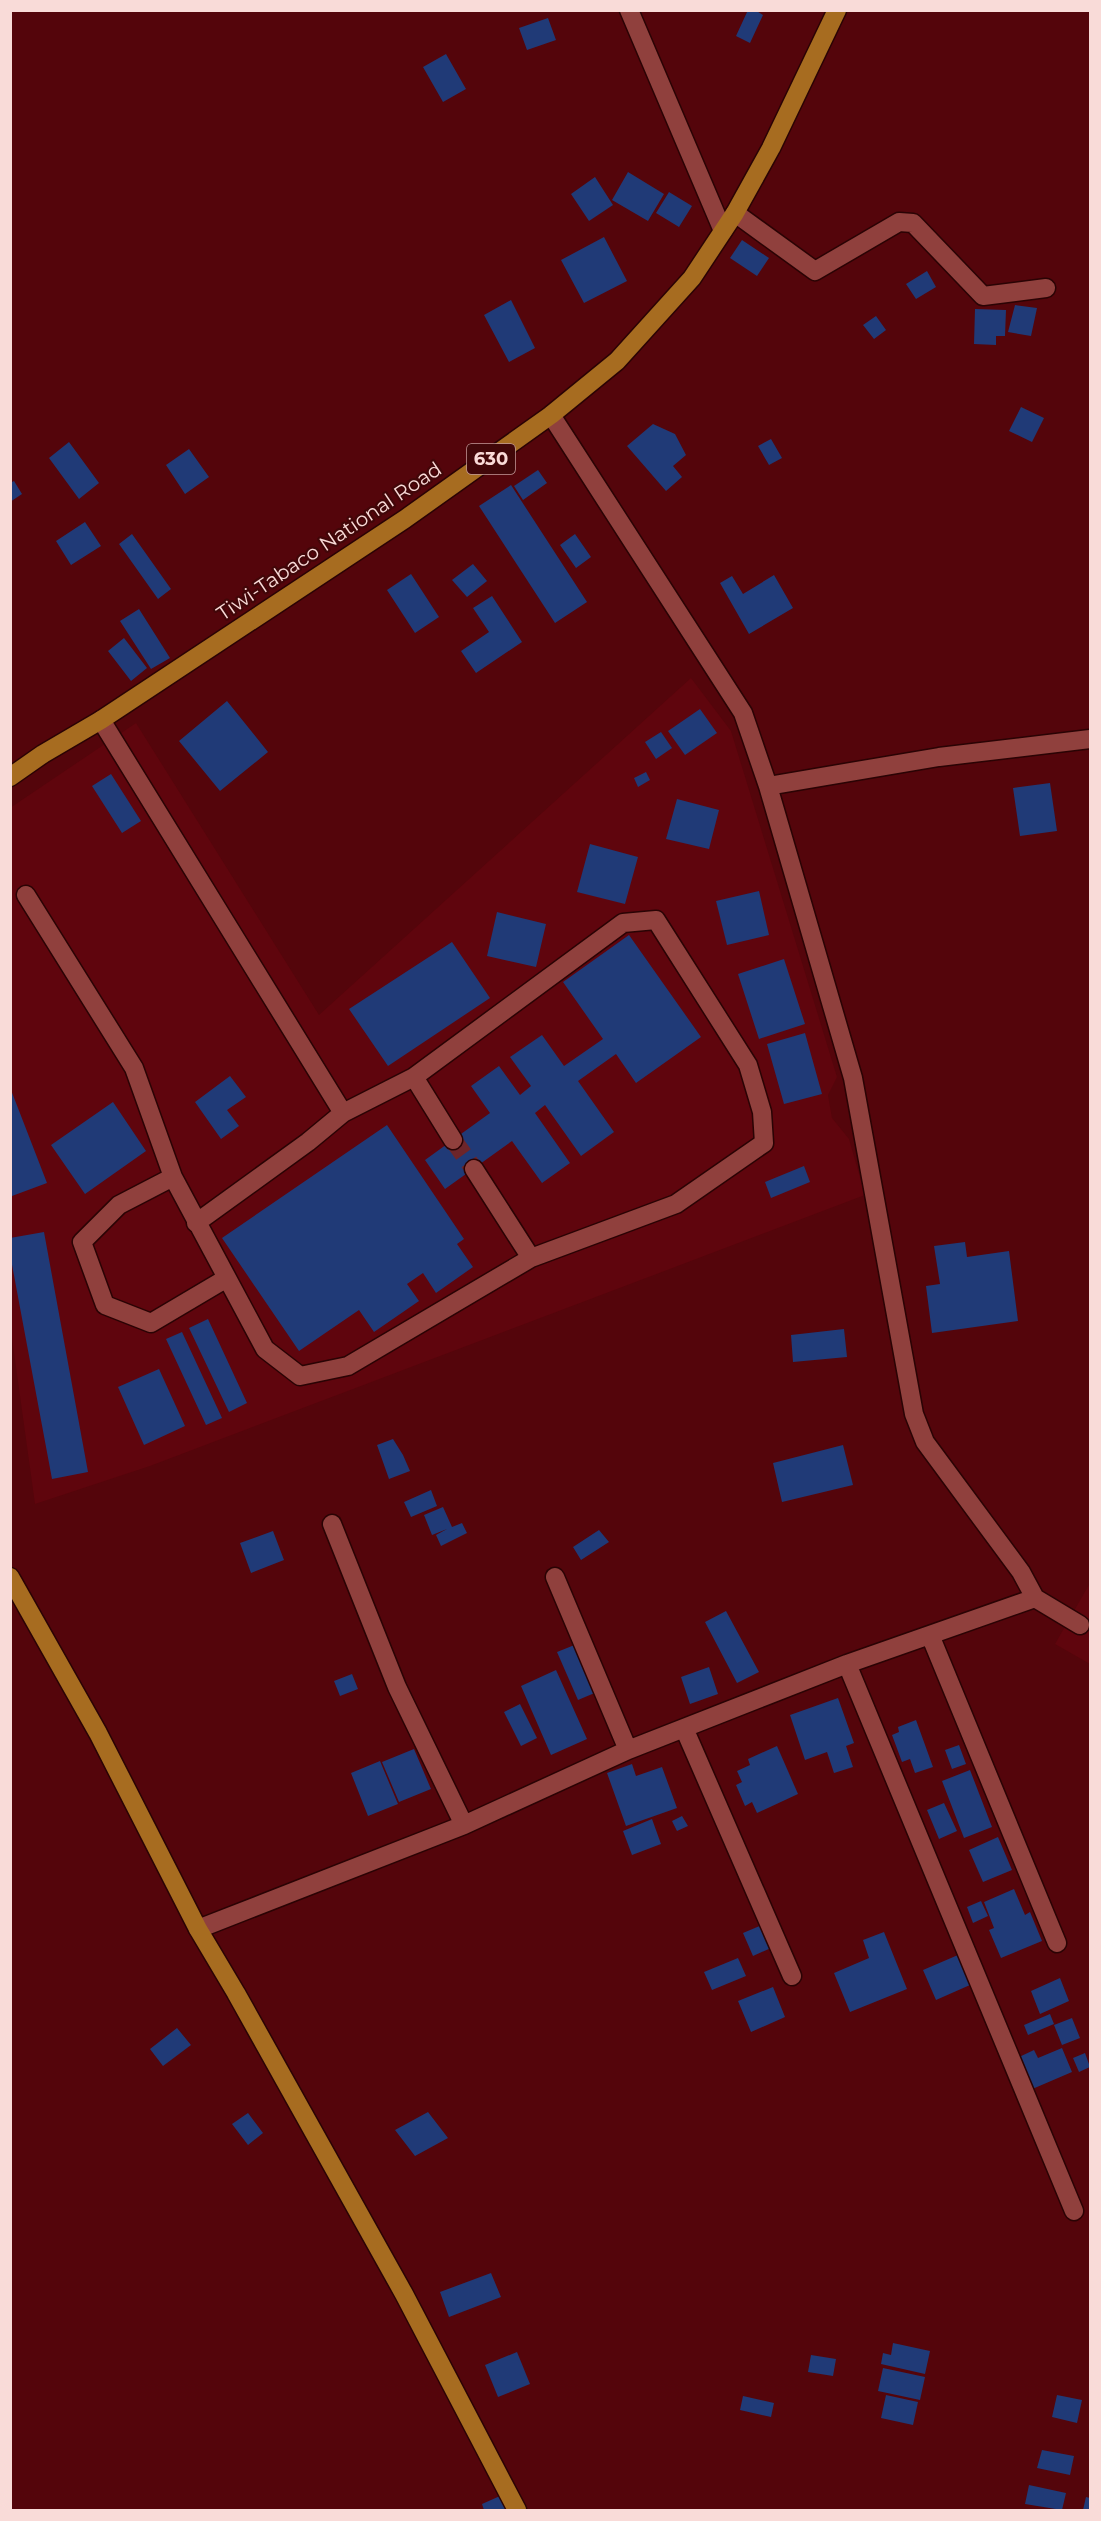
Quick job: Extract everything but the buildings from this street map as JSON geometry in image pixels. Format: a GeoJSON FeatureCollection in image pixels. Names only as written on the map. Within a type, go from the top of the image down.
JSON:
{"type":"FeatureCollection","features":[{"type":"Feature","properties":{"kind":"main road","name":"Tiwi-Tabaco National Road"},"geometry":{"type":"LineString","coordinates":[[10,777],[43,754],[101,720],[405,519],[551,415],[617,361],[692,278],[735,213],[771,147],[837,10]]}},
{"type":"Feature","properties":{"kind":"main road"},"geometry":{"type":"LineString","coordinates":[[10,1578],[98,1733],[198,1929],[236,1992],[404,2294],[518,2511]]}},
{"type":"Feature","properties":{"kind":"street"},"geometry":{"type":"LineString","coordinates":[[628,10],[723,231]]}},
{"type":"Feature","properties":{"kind":"street"},"geometry":{"type":"LineString","coordinates":[[735,213],[815,271],[899,222],[913,223],[983,297],[1046,288]]}},
{"type":"Feature","properties":{"kind":"street"},"geometry":{"type":"LineString","coordinates":[[551,415],[743,713],[768,786],[853,1078],[914,1414],[925,1442],[1021,1572],[1035,1598],[1080,1625]]}},
{"type":"Feature","properties":{"kind":"street"},"geometry":{"type":"LineString","coordinates":[[101,720],[343,1113]]}},
{"type":"Feature","properties":{"kind":"street"},"geometry":{"type":"LineString","coordinates":[[768,786],[939,757],[1090,739]]}},
{"type":"Feature","properties":{"kind":"street"},"geometry":{"type":"LineString","coordinates":[[26,894],[134,1068],[173,1178],[196,1223],[266,1349],[300,1376],[348,1366],[531,1258],[676,1204],[764,1143],[762,1112],[748,1065],[656,920],[622,923],[414,1077],[343,1113],[308,1142],[196,1223]]}},
{"type":"Feature","properties":{"kind":"street"},"geometry":{"type":"LineString","coordinates":[[414,1077],[453,1140]]}},
{"type":"Feature","properties":{"kind":"street"},"geometry":{"type":"LineString","coordinates":[[474,1169],[531,1258]]}},
{"type":"Feature","properties":{"kind":"street"},"geometry":{"type":"LineString","coordinates":[[173,1178],[119,1205],[82,1242],[105,1305],[151,1323],[227,1278]]}},
{"type":"Feature","properties":{"kind":"street"},"geometry":{"type":"LineString","coordinates":[[333,1524],[397,1687],[464,1825]]}},
{"type":"Feature","properties":{"kind":"street"},"geometry":{"type":"LineString","coordinates":[[555,1577],[628,1750]]}},
{"type":"Feature","properties":{"kind":"street"},"geometry":{"type":"LineString","coordinates":[[198,1929],[464,1825],[628,1750],[847,1664],[1035,1598]]}},
{"type":"Feature","properties":{"kind":"street"},"geometry":{"type":"LineString","coordinates":[[930,1635],[1057,1943]]}},
{"type":"Feature","properties":{"kind":"street"},"geometry":{"type":"LineString","coordinates":[[847,1664],[1074,2211]]}},
{"type":"Feature","properties":{"kind":"street"},"geometry":{"type":"LineString","coordinates":[[684,1728],[792,1976]]}},
{"type":"Feature","properties":{"kind":"shaded area"},"geometry":{"type":"Polygon","coordinates":[[[691,678],[731,731],[837,1077],[828,1095],[832,1118],[849,1139],[865,1195],[150,1466],[35,1504],[10,1324],[10,808],[136,723],[319,1015],[691,678]]]}},
{"type":"Feature","properties":{"kind":"shaded area"},"geometry":{"type":"Polygon","coordinates":[[[1090,1583],[1090,1664],[1055,1644],[1090,1583]]]}},
{"type":"Feature","properties":{"kind":"tunnel"},"geometry":{"type":"LineString","coordinates":[[453,1140],[474,1169]]}}]}
